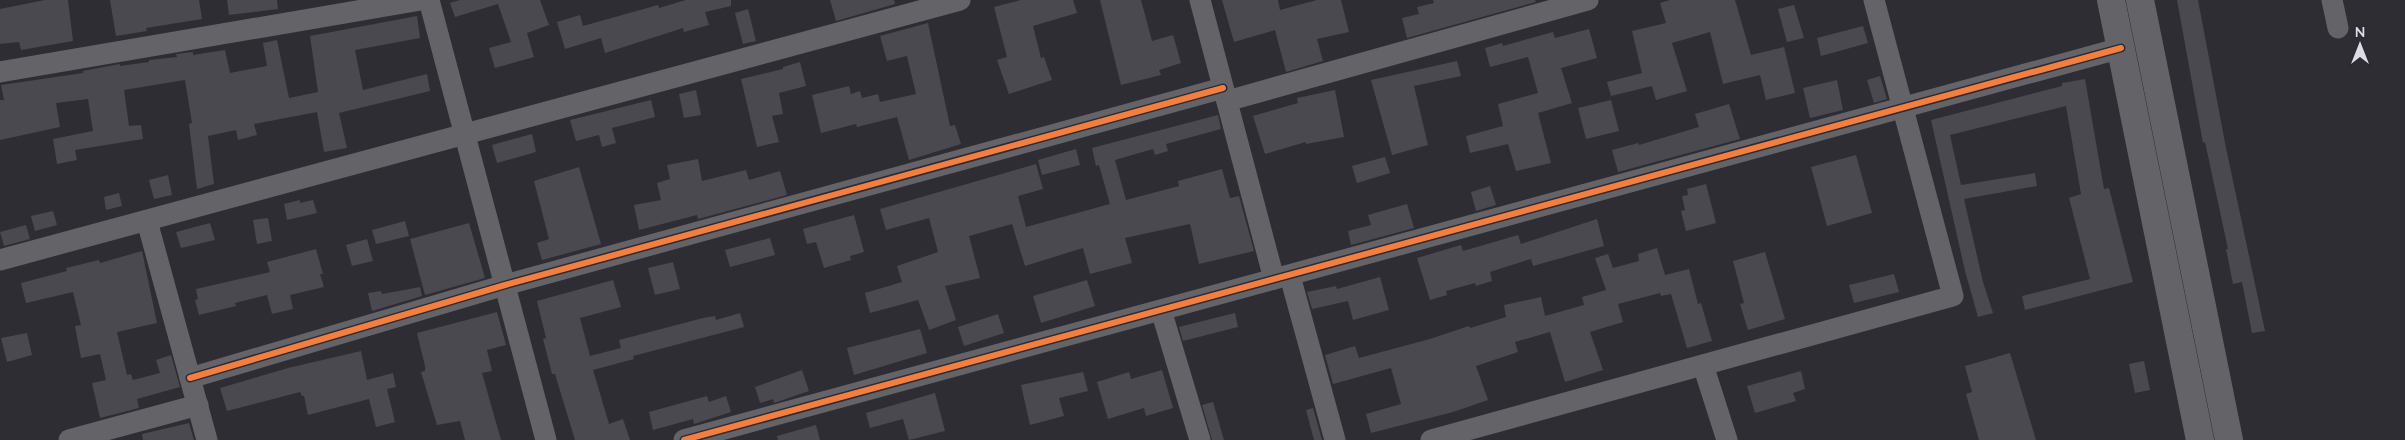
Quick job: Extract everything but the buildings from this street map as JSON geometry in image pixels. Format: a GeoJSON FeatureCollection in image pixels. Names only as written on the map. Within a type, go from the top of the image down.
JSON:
{"type":"FeatureCollection","features":[{"type":"Feature","properties":{"kind":"main road"},"geometry":{"type":"LineString","coordinates":[[2111,0],[2200,440]]}},
{"type":"Feature","properties":{"kind":"main road"},"geometry":{"type":"LineString","coordinates":[[2140,0],[2228,440]]}},
{"type":"Feature","properties":{"kind":"street"},"geometry":{"type":"LineString","coordinates":[[0,72],[421,0]]}},
{"type":"Feature","properties":{"kind":"street"},"geometry":{"type":"LineString","coordinates":[[429,0],[546,440]]}},
{"type":"Feature","properties":{"kind":"street"},"geometry":{"type":"LineString","coordinates":[[0,260],[960,0]]}},
{"type":"Feature","properties":{"kind":"street"},"geometry":{"type":"LineString","coordinates":[[1200,0],[1225,95],[1336,440]]}},
{"type":"Feature","properties":{"kind":"street"},"geometry":{"type":"LineString","coordinates":[[190,378],[505,285],[1588,0]]}},
{"type":"Feature","properties":{"kind":"street"},"geometry":{"type":"LineString","coordinates":[[1432,440],[1952,296],[1874,0]]}},
{"type":"Feature","properties":{"kind":"street"},"geometry":{"type":"LineString","coordinates":[[2332,0],[2338,28]]}},
{"type":"Feature","properties":{"kind":"street"},"geometry":{"type":"LineString","coordinates":[[684,440],[2121,48]]}},
{"type":"Feature","properties":{"kind":"street"},"geometry":{"type":"LineString","coordinates":[[147,220],[207,440]]}},
{"type":"Feature","properties":{"kind":"street"},"geometry":{"type":"LineString","coordinates":[[1161,310],[1200,440]]}},
{"type":"Feature","properties":{"kind":"street"},"geometry":{"type":"LineString","coordinates":[[1703,365],[1726,440]]}},
{"type":"Feature","properties":{"kind":"street"},"geometry":{"type":"LineString","coordinates":[[69,440],[198,405]]}},
{"type":"Feature","properties":{"kind":"cycle path"},"geometry":{"type":"LineString","coordinates":[[684,440],[2121,48]]}},
{"type":"Feature","properties":{"kind":"cycle path"},"geometry":{"type":"LineString","coordinates":[[190,378],[505,285],[1223,88]]}}]}
